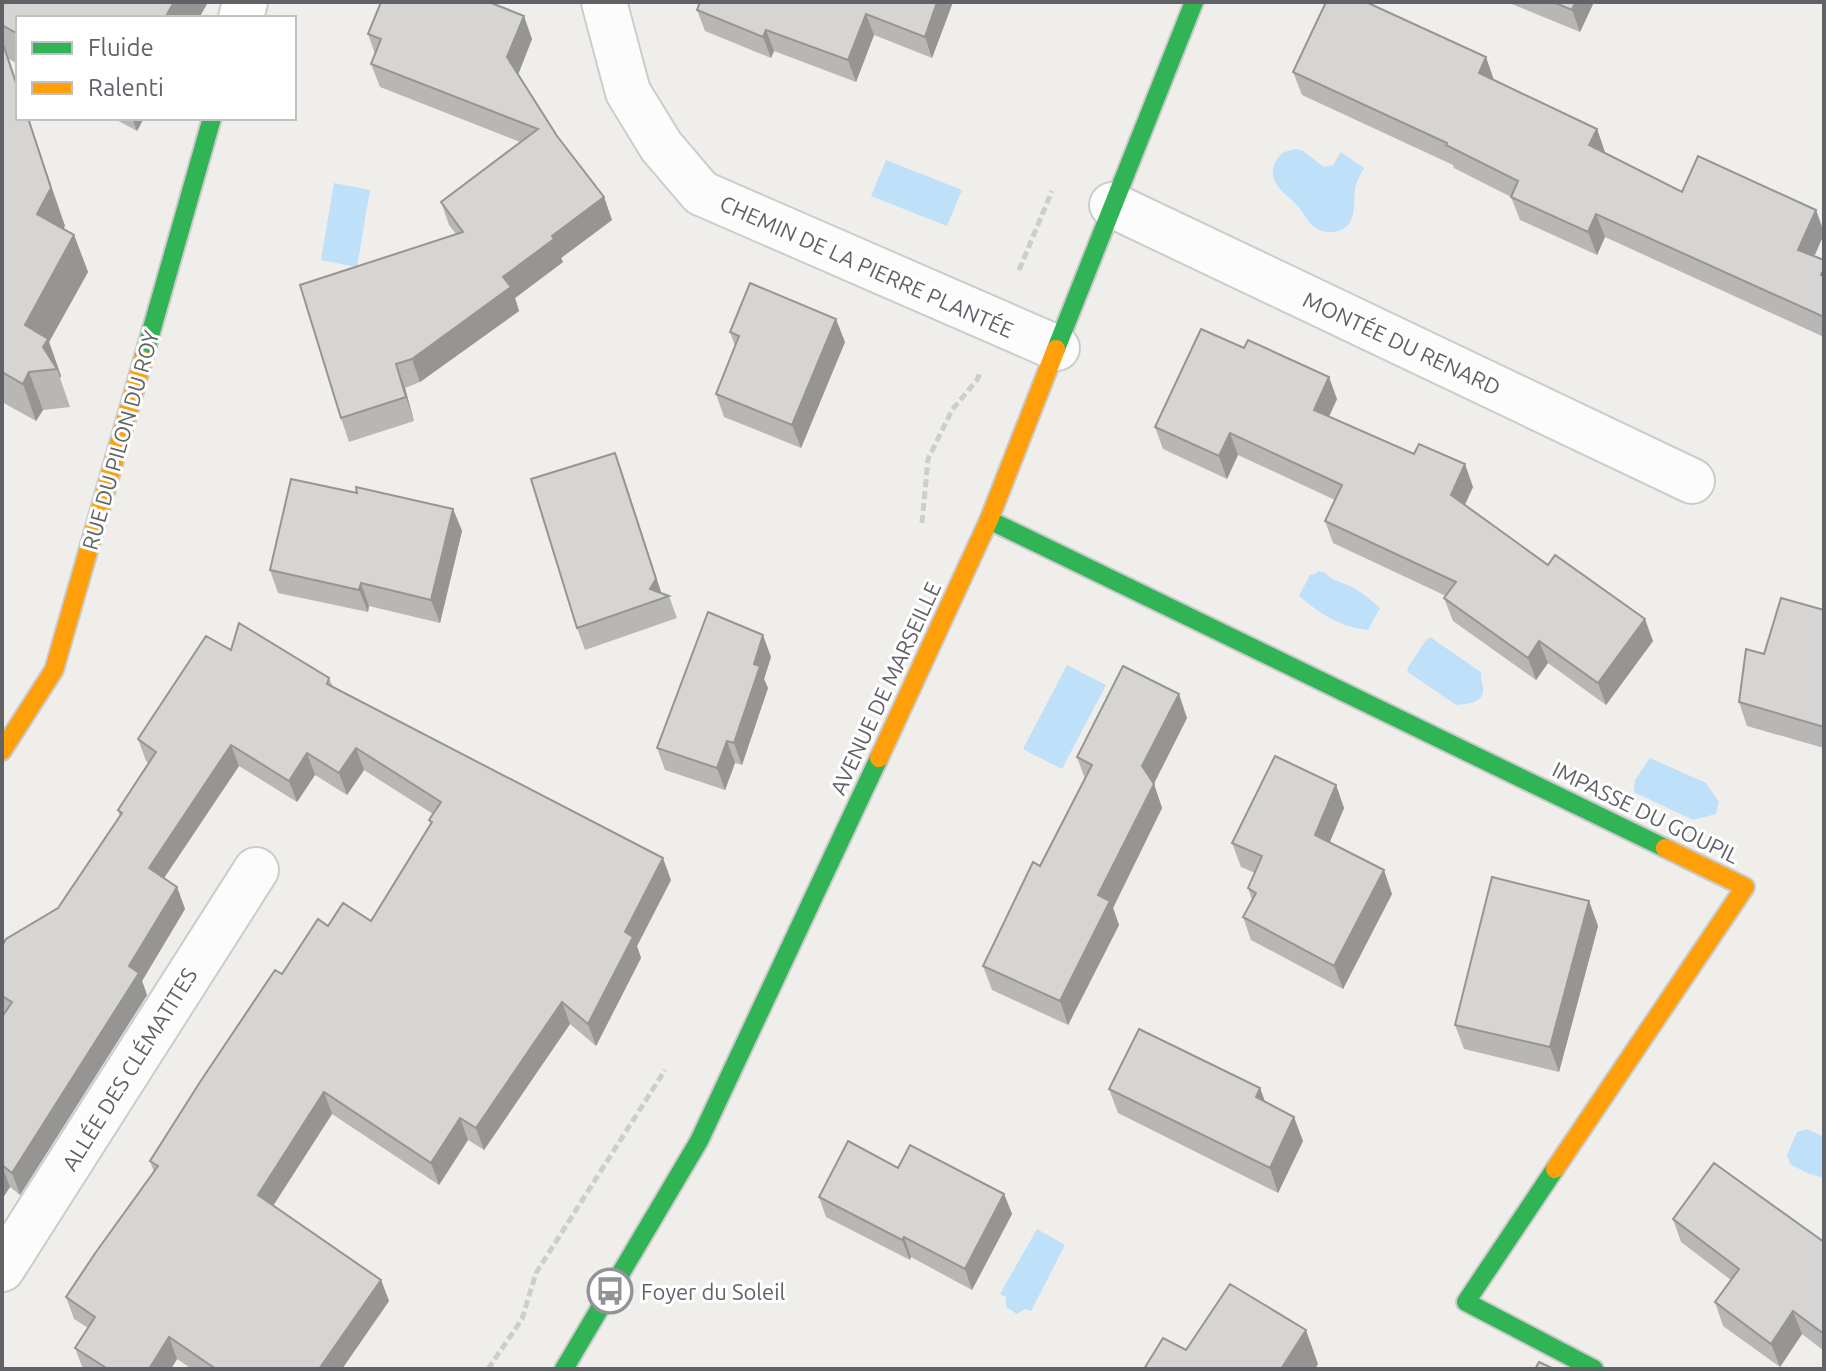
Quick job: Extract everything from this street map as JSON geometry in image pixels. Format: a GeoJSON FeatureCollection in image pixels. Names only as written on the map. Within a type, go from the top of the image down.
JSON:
{"type":"FeatureCollection","features":[{"type":"Feature","properties":{"kind":"street","name":"CHEMIN DE LA PIERRE PLANTÉE"},"geometry":{"type":"LineString","coordinates":[[604,2],[628,92],[661,146],[701,193],[1057,348]]}},
{"type":"Feature","properties":{"kind":"street","name":"AVENUE DE MARSEILLE"},"geometry":{"type":"LineString","coordinates":[[564,1369],[699,1141],[989,520],[1194,2]]}},
{"type":"Feature","properties":{"kind":"street","name":"RUE DU PILON DU ROY"},"geometry":{"type":"LineString","coordinates":[[2,751],[54,670],[211,120]]}},
{"type":"Feature","properties":{"kind":"street","name":"MONTÉE DU RENARD"},"geometry":{"type":"LineString","coordinates":[[1112,205],[1692,481]]}},
{"type":"Feature","properties":{"kind":"street","name":"IMPASSE DU GOUPIL"},"geometry":{"type":"LineString","coordinates":[[989,520],[1745,887],[1466,1302],[1594,1369]]}},
{"type":"Feature","properties":{"kind":"street","name":"ALLÉE DES CLÉMATITES"},"geometry":{"type":"LineString","coordinates":[[2,1269],[256,870]]}},
{"type":"Feature","properties":{"kind":"path"},"geometry":{"type":"LineString","coordinates":[[922,525],[928,459],[952,410],[977,380],[1053,190]]}},
{"type":"Feature","properties":{"kind":"path"},"geometry":{"type":"LineString","coordinates":[[488,1369],[522,1319],[536,1273],[672,1061]]}},
{"type":"Feature","properties":{"kind":"water"},"geometry":{"type":"Polygon","coordinates":[[[1296,149],[1324,167],[1333,165],[1341,152],[1364,168],[1356,185],[1352,216],[1343,229],[1330,232],[1317,229],[1275,181],[1273,169],[1278,158],[1284,152],[1296,149]]]}},
{"type":"Feature","properties":{"kind":"water"},"geometry":{"type":"Polygon","coordinates":[[[886,160],[962,190],[947,226],[871,196],[886,160]]]}},
{"type":"Feature","properties":{"kind":"water"},"geometry":{"type":"Polygon","coordinates":[[[334,183],[370,190],[357,267],[321,260],[334,183]]]}},
{"type":"Feature","properties":{"kind":"water"},"geometry":{"type":"Polygon","coordinates":[[[1319,571],[1359,591],[1380,608],[1368,630],[1331,619],[1299,596],[1310,575],[1319,571]]]}},
{"type":"Feature","properties":{"kind":"water"},"geometry":{"type":"Polygon","coordinates":[[[1430,637],[1481,672],[1483,692],[1479,699],[1456,705],[1409,673],[1409,666],[1430,637]]]}},
{"type":"Feature","properties":{"kind":"water"},"geometry":{"type":"Polygon","coordinates":[[[1067,665],[1106,685],[1062,769],[1023,749],[1067,665]]]}},
{"type":"Feature","properties":{"kind":"water"},"geometry":{"type":"Polygon","coordinates":[[[1650,758],[1706,783],[1719,802],[1716,814],[1693,820],[1634,792],[1635,780],[1650,758]]]}},
{"type":"Feature","properties":{"kind":"water"},"geometry":{"type":"Polygon","coordinates":[[[1807,1129],[1824,1137],[1824,1178],[1790,1164],[1787,1155],[1797,1132],[1807,1129]]]}},
{"type":"Feature","properties":{"kind":"water"},"geometry":{"type":"Polygon","coordinates":[[[1037,1229],[1065,1245],[1031,1311],[1025,1309],[1017,1314],[1006,1307],[1006,1297],[1000,1294],[1037,1229]]]}},
{"type":"Feature","properties":{"kind":"building"},"geometry":{"type":"Polygon","coordinates":[[[2,2],[174,2],[166,16],[16,16],[16,33],[2,25],[2,2]]]}},
{"type":"Feature","properties":{"kind":"building"},"geometry":{"type":"Polygon","coordinates":[[[381,2],[489,2],[524,16],[507,57],[557,136],[604,197],[503,277],[511,287],[412,359],[396,364],[406,397],[341,418],[300,285],[463,232],[441,202],[538,129],[371,64],[381,39],[368,34],[381,2]]]}},
{"type":"Feature","properties":{"kind":"building"},"geometry":{"type":"Polygon","coordinates":[[[700,2],[937,2],[925,37],[866,14],[848,60],[766,30],[763,37],[697,10],[700,2]]]}},
{"type":"Feature","properties":{"kind":"building"},"geometry":{"type":"Polygon","coordinates":[[[1326,2],[1366,2],[1486,57],[1479,73],[1597,129],[1589,145],[1682,192],[1698,156],[1816,210],[1798,250],[1824,260],[1821,275],[1824,276],[1824,317],[1596,214],[1588,232],[1511,197],[1518,181],[1447,143],[1293,72],[1326,2]]]}},
{"type":"Feature","properties":{"kind":"building"},"geometry":{"type":"Polygon","coordinates":[[[1553,2],[1575,2],[1572,10],[1553,2]]]}},
{"type":"Feature","properties":{"kind":"building"},"geometry":{"type":"Polygon","coordinates":[[[2,41],[16,83],[16,120],[29,120],[51,188],[37,214],[74,235],[25,325],[48,339],[43,347],[57,369],[29,372],[23,384],[2,372],[2,41]]]}},
{"type":"Feature","properties":{"kind":"building"},"geometry":{"type":"Polygon","coordinates":[[[750,283],[836,319],[792,425],[716,394],[739,336],[730,332],[750,283]]]}},
{"type":"Feature","properties":{"kind":"building"},"geometry":{"type":"Polygon","coordinates":[[[1201,329],[1244,348],[1248,340],[1329,377],[1314,410],[1414,454],[1419,444],[1465,464],[1451,495],[1548,565],[1555,555],[1645,619],[1598,683],[1539,641],[1528,658],[1444,598],[1456,582],[1325,521],[1342,485],[1230,433],[1219,456],[1155,427],[1201,329]]]}},
{"type":"Feature","properties":{"kind":"building"},"geometry":{"type":"Polygon","coordinates":[[[615,453],[656,579],[650,589],[669,596],[577,628],[531,479],[615,453]]]}},
{"type":"Feature","properties":{"kind":"building"},"geometry":{"type":"Polygon","coordinates":[[[291,479],[357,493],[356,487],[453,509],[431,600],[361,583],[359,590],[270,570],[291,479]]]}},
{"type":"Feature","properties":{"kind":"building"},"geometry":{"type":"Polygon","coordinates":[[[1781,598],[1824,610],[1824,727],[1739,702],[1746,649],[1764,654],[1781,598]]]}},
{"type":"Feature","properties":{"kind":"building"},"geometry":{"type":"Polygon","coordinates":[[[708,612],[763,635],[754,664],[760,666],[734,743],[727,741],[717,768],[657,748],[708,612]]]}},
{"type":"Feature","properties":{"kind":"building"},"geometry":{"type":"Polygon","coordinates":[[[239,623],[329,678],[327,684],[663,858],[625,932],[633,937],[588,1024],[562,1002],[476,1128],[460,1118],[431,1163],[324,1092],[258,1195],[381,1280],[319,1369],[216,1369],[169,1337],[149,1369],[108,1369],[75,1348],[95,1317],[66,1297],[158,1166],[150,1161],[275,970],[282,974],[318,919],[328,926],[343,903],[371,921],[441,802],[356,748],[339,773],[307,753],[289,781],[231,745],[149,868],[177,887],[129,966],[139,973],[12,1173],[2,1165],[2,1017],[12,1002],[2,996],[2,946],[6,939],[58,908],[122,813],[118,810],[156,752],[138,739],[206,636],[231,650],[239,623]]]}},
{"type":"Feature","properties":{"kind":"building"},"geometry":{"type":"Polygon","coordinates":[[[1123,666],[1179,694],[1142,766],[1154,784],[1098,895],[1110,901],[1060,1001],[983,966],[1033,862],[1040,866],[1092,765],[1077,757],[1123,666]]]}},
{"type":"Feature","properties":{"kind":"building"},"geometry":{"type":"Polygon","coordinates":[[[1275,756],[1336,785],[1315,835],[1384,870],[1334,966],[1243,917],[1256,893],[1248,888],[1262,856],[1232,843],[1275,756]]]}},
{"type":"Feature","properties":{"kind":"building"},"geometry":{"type":"Polygon","coordinates":[[[1492,877],[1589,901],[1550,1047],[1455,1025],[1492,877]]]}},
{"type":"Feature","properties":{"kind":"building"},"geometry":{"type":"Polygon","coordinates":[[[1139,1029],[1260,1088],[1256,1097],[1294,1117],[1270,1168],[1109,1089],[1139,1029]]]}},
{"type":"Feature","properties":{"kind":"building"},"geometry":{"type":"Polygon","coordinates":[[[848,1141],[898,1168],[910,1145],[1004,1194],[965,1269],[819,1197],[848,1141]]]}},
{"type":"Feature","properties":{"kind":"building"},"geometry":{"type":"Polygon","coordinates":[[[1714,1163],[1824,1242],[1824,1334],[1793,1311],[1771,1344],[1715,1302],[1739,1269],[1673,1219],[1714,1163]]]}},
{"type":"Feature","properties":{"kind":"building"},"geometry":{"type":"Polygon","coordinates":[[[1230,1284],[1306,1330],[1281,1369],[1144,1369],[1163,1338],[1186,1350],[1230,1284]]]}},
{"type":"Feature","properties":{"kind":"building"},"geometry":{"type":"Polygon","coordinates":[[[1539,1362],[1554,1369],[1535,1369],[1539,1362]]]}},
{"type":"Feature","properties":{"kind":"traffic: fast"},"geometry":{"type":"LineString","coordinates":[[1056,349],[1194,2]]}},
{"type":"Feature","properties":{"kind":"traffic: fast"},"geometry":{"type":"LineString","coordinates":[[143,360],[211,120]]}},
{"type":"Feature","properties":{"kind":"traffic: fast"},"geometry":{"type":"LineString","coordinates":[[989,520],[1665,848]]}},
{"type":"Feature","properties":{"kind":"traffic: fast"},"geometry":{"type":"LineString","coordinates":[[564,1369],[699,1141],[879,758]]}},
{"type":"Feature","properties":{"kind":"traffic: fast"},"geometry":{"type":"LineString","coordinates":[[1555,1169],[1466,1302],[1594,1369]]}},
{"type":"Feature","properties":{"kind":"traffic: slow"},"geometry":{"type":"LineString","coordinates":[[879,758],[989,520],[1056,349]]}},
{"type":"Feature","properties":{"kind":"traffic: slow"},"geometry":{"type":"LineString","coordinates":[[2,751],[54,670],[143,360]]}},
{"type":"Feature","properties":{"kind":"traffic: slow"},"geometry":{"type":"LineString","coordinates":[[1555,1169],[1745,887],[1665,848]]}},
{"type":"Feature","properties":{"kind":"place","name":"Foyer du Soleil"},"geometry":{"type":"Point","coordinates":[610,1291]}}]}
